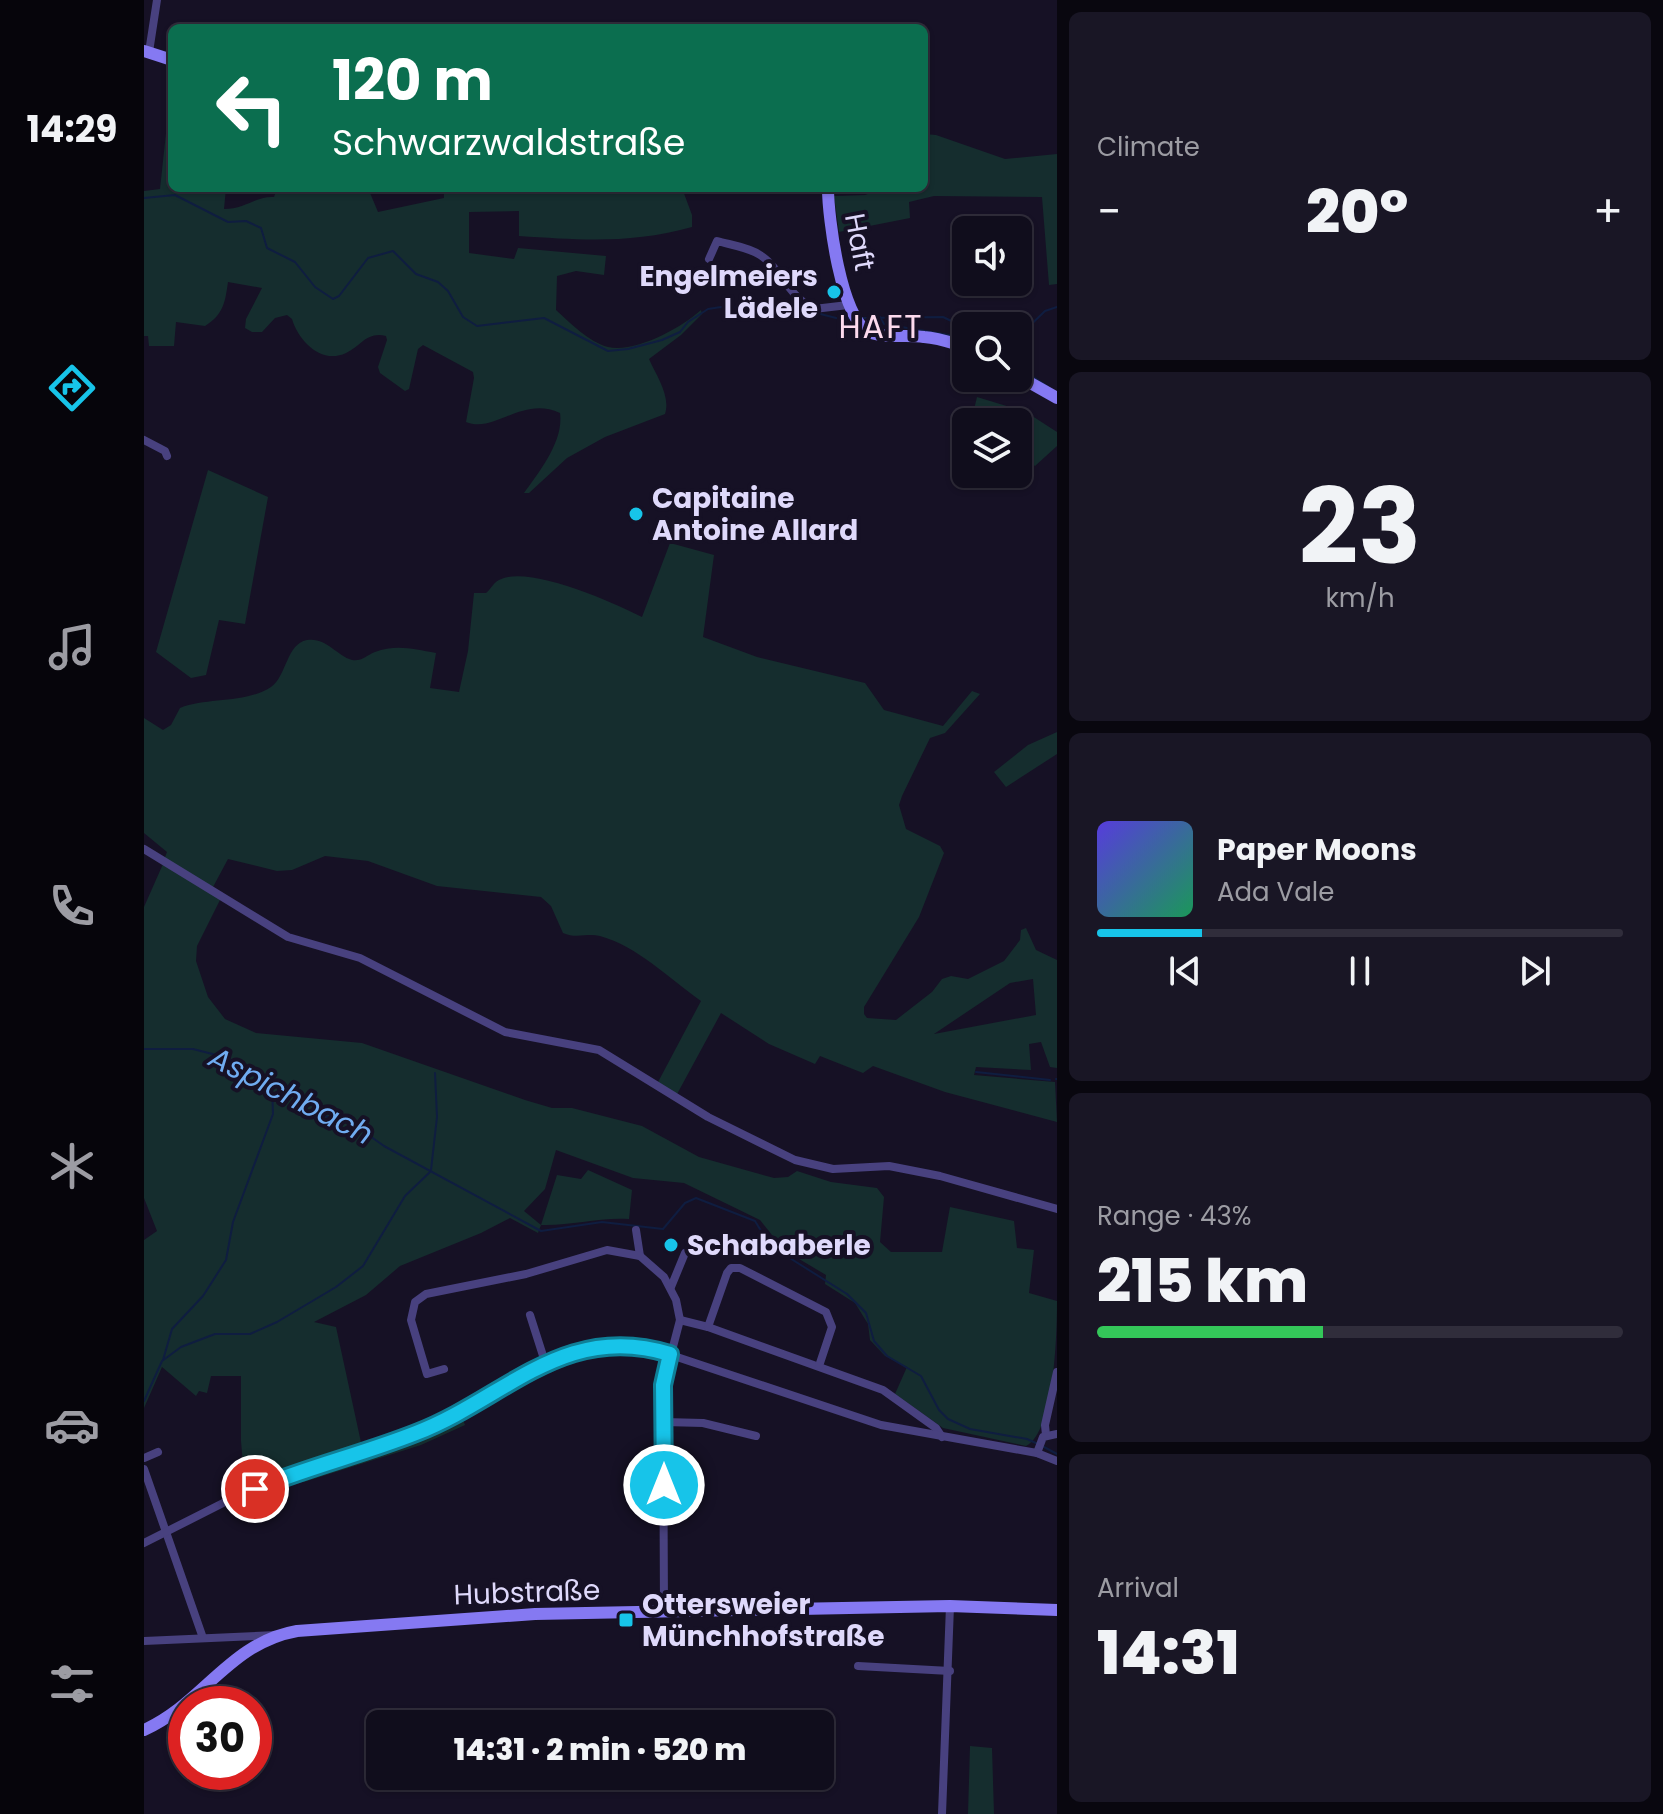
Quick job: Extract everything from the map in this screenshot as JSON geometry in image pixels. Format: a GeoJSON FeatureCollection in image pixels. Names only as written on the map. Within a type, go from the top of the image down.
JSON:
{"type":"FeatureCollection","features":[{"type":"Feature","properties":{"kind":"main road"},"geometry":{"type":"LineString","coordinates":[[146,52],[168,59]]}},
{"type":"Feature","properties":{"kind":"main road","name":"Haft"},"geometry":{"type":"LineString","coordinates":[[828,192],[830,215],[854,316],[879,335],[924,336],[952,343]]}},
{"type":"Feature","properties":{"kind":"main road"},"geometry":{"type":"LineString","coordinates":[[1032,384],[1057,398]]}},
{"type":"Feature","properties":{"kind":"main road","name":"Hubstraße"},"geometry":{"type":"LineString","coordinates":[[276,1635],[445,1618],[950,1606],[1057,1610]]}},
{"type":"Feature","properties":{"kind":"main road"},"geometry":{"type":"LineString","coordinates":[[144,1730],[172,1715],[241,1653],[276,1635]]}},
{"type":"Feature","properties":{"kind":"street"},"geometry":{"type":"LineString","coordinates":[[146,52],[157,0]]}},
{"type":"Feature","properties":{"kind":"street","name":"Haft"},"geometry":{"type":"LineString","coordinates":[[709,259],[717,241],[741,247],[761,255],[790,292],[814,309],[854,316]]}},
{"type":"Feature","properties":{"kind":"street"},"geometry":{"type":"LineString","coordinates":[[144,440],[167,456]]}},
{"type":"Feature","properties":{"kind":"street"},"geometry":{"type":"LineString","coordinates":[[144,849],[288,937],[360,958],[505,1032],[599,1050],[708,1117],[795,1160],[833,1169],[889,1166],[940,1176],[1057,1209]]}},
{"type":"Feature","properties":{"kind":"street"},"geometry":{"type":"LineString","coordinates":[[636,1230],[640,1256]]}},
{"type":"Feature","properties":{"kind":"street"},"geometry":{"type":"LineString","coordinates":[[444,1369],[427,1374],[411,1320],[411,1311],[419,1297],[526,1274],[607,1250],[640,1256],[664,1277],[671,1288],[680,1320],[663,1385],[664,1612]]}},
{"type":"Feature","properties":{"kind":"street"},"geometry":{"type":"LineString","coordinates":[[671,1288],[685,1253]]}},
{"type":"Feature","properties":{"kind":"street"},"geometry":{"type":"LineString","coordinates":[[708,1327],[727,1273],[731,1268],[740,1268],[826,1312],[832,1327],[819,1366]]}},
{"type":"Feature","properties":{"kind":"street"},"geometry":{"type":"LineString","coordinates":[[530,1315],[545,1362]]}},
{"type":"Feature","properties":{"kind":"street"},"geometry":{"type":"LineString","coordinates":[[680,1320],[708,1327],[883,1390],[936,1428],[942,1437]]}},
{"type":"Feature","properties":{"kind":"street"},"geometry":{"type":"LineString","coordinates":[[144,1543],[231,1499],[279,1479],[417,1433],[457,1414],[545,1362],[609,1346],[644,1348],[670,1354],[881,1425],[1038,1450],[1057,1461]]}},
{"type":"Feature","properties":{"kind":"street"},"geometry":{"type":"LineString","coordinates":[[1038,1450],[1044,1436],[1057,1372]]}},
{"type":"Feature","properties":{"kind":"street"},"geometry":{"type":"LineString","coordinates":[[909,1430],[916,1428],[919,1416]]}},
{"type":"Feature","properties":{"kind":"street"},"geometry":{"type":"LineString","coordinates":[[664,1422],[703,1423],[756,1436]]}},
{"type":"Feature","properties":{"kind":"street"},"geometry":{"type":"LineString","coordinates":[[1044,1436],[1057,1434]]}},
{"type":"Feature","properties":{"kind":"street"},"geometry":{"type":"LineString","coordinates":[[144,1458],[158,1452]]}},
{"type":"Feature","properties":{"kind":"street"},"geometry":{"type":"LineString","coordinates":[[144,1469],[203,1638]]}},
{"type":"Feature","properties":{"kind":"street"},"geometry":{"type":"LineString","coordinates":[[942,1814],[950,1671],[950,1606]]}},
{"type":"Feature","properties":{"kind":"street","name":"Hubstraße"},"geometry":{"type":"LineString","coordinates":[[144,1641],[276,1635]]}},
{"type":"Feature","properties":{"kind":"street"},"geometry":{"type":"LineString","coordinates":[[858,1666],[950,1671]]}},
{"type":"Feature","properties":{"kind":"green space"},"geometry":{"type":"Polygon","coordinates":[[[168,114],[168,192],[226,192],[224,209],[274,197],[276,192],[370,192],[378,212],[444,198],[444,192],[683,192],[692,215],[692,227],[627,238],[519,236],[519,211],[469,212],[469,253],[514,259],[518,248],[606,256],[604,275],[576,271],[557,276],[556,310],[580,332],[608,347],[644,343],[670,331],[701,310],[702,314],[681,335],[649,359],[664,393],[665,414],[605,437],[567,458],[529,493],[524,493],[554,445],[560,413],[533,408],[488,423],[466,422],[473,372],[423,345],[418,349],[409,389],[405,391],[380,373],[378,367],[386,336],[374,336],[346,353],[328,356],[305,342],[287,315],[275,318],[262,332],[252,332],[245,328],[246,319],[262,288],[228,282],[222,307],[205,326],[176,322],[174,346],[149,346],[148,336],[144,336],[144,191],[160,189],[168,114]]]}},
{"type":"Feature","properties":{"kind":"green space"},"geometry":{"type":"Polygon","coordinates":[[[928,134],[1005,159],[1057,154],[1057,284],[1049,285],[1042,197],[934,196],[909,202],[910,218],[839,232],[834,196],[873,192],[928,192],[928,134]]]}},
{"type":"Feature","properties":{"kind":"green space"},"geometry":{"type":"Polygon","coordinates":[[[977,397],[1013,408],[974,408],[977,397]]]}},
{"type":"Feature","properties":{"kind":"green space"},"geometry":{"type":"Polygon","coordinates":[[[1032,416],[1057,432],[1057,446],[1035,466],[1032,464],[1032,416]]]}},
{"type":"Feature","properties":{"kind":"green space"},"geometry":{"type":"Polygon","coordinates":[[[208,470],[268,497],[245,624],[219,620],[206,675],[191,678],[156,652],[208,470]]]}},
{"type":"Feature","properties":{"kind":"green space"},"geometry":{"type":"Polygon","coordinates":[[[670,543],[714,555],[703,637],[757,657],[865,683],[884,710],[943,726],[972,691],[980,694],[945,733],[930,738],[902,796],[899,805],[906,829],[940,846],[944,853],[919,917],[864,1007],[864,1014],[867,1018],[896,1020],[932,992],[942,979],[951,976],[968,979],[1004,961],[1020,940],[1021,930],[1026,928],[1036,950],[1057,960],[1057,1068],[1050,1067],[1041,1042],[1029,1044],[1031,1070],[976,1067],[974,1075],[1055,1082],[1057,1122],[945,1092],[873,1066],[863,1073],[820,1056],[815,1064],[769,1044],[721,1013],[676,1096],[657,1084],[701,1001],[627,947],[600,936],[563,933],[551,906],[541,897],[437,886],[368,861],[325,856],[292,870],[277,871],[228,859],[213,887],[164,860],[167,852],[144,833],[144,718],[163,730],[171,725],[180,708],[261,692],[276,682],[300,643],[320,641],[352,660],[390,648],[436,653],[430,688],[459,692],[468,651],[474,593],[486,593],[499,580],[512,576],[549,581],[592,595],[642,617],[670,543]],[[1033,979],[1010,983],[934,1034],[1036,1015],[1033,979]]]}},
{"type":"Feature","properties":{"kind":"green space"},"geometry":{"type":"Polygon","coordinates":[[[1057,732],[1057,754],[1006,787],[994,772],[1028,745],[1057,732]]]}},
{"type":"Feature","properties":{"kind":"green space"},"geometry":{"type":"Polygon","coordinates":[[[163,864],[222,896],[197,946],[196,961],[208,997],[225,1019],[256,1033],[362,1043],[525,1100],[642,1126],[699,1157],[774,1178],[788,1177],[797,1171],[831,1182],[877,1188],[884,1197],[880,1242],[891,1252],[942,1252],[950,1207],[1014,1221],[1017,1248],[1034,1250],[1029,1293],[1057,1301],[1049,1402],[1036,1437],[1026,1446],[943,1428],[895,1394],[907,1367],[885,1356],[870,1340],[868,1324],[855,1303],[825,1284],[826,1275],[784,1250],[760,1220],[684,1183],[633,1178],[556,1150],[545,1189],[524,1211],[541,1225],[538,1233],[510,1218],[400,1266],[366,1295],[314,1322],[336,1327],[362,1447],[245,1488],[241,1376],[211,1376],[207,1393],[199,1391],[196,1396],[162,1367],[144,1408],[144,1240],[157,1231],[144,1198],[144,907],[163,864]]]}},
{"type":"Feature","properties":{"kind":"green space"},"geometry":{"type":"Polygon","coordinates":[[[588,1170],[632,1190],[629,1219],[541,1225],[557,1175],[581,1179],[588,1170]]]}},
{"type":"Feature","properties":{"kind":"green space"},"geometry":{"type":"Polygon","coordinates":[[[462,1417],[465,1425],[421,1445],[304,1482],[297,1477],[399,1444],[462,1417]]]}},
{"type":"Feature","properties":{"kind":"green space"},"geometry":{"type":"Polygon","coordinates":[[[970,1746],[992,1748],[994,1814],[968,1814],[970,1746]]]}},
{"type":"Feature","properties":{"kind":"waterway"},"geometry":{"type":"LineString","coordinates":[[144,198],[175,195],[228,222],[246,221],[261,228],[267,248],[295,262],[315,287],[333,299],[339,296],[368,258],[393,251],[416,274],[438,282],[448,291],[463,317],[477,326],[544,318],[608,351],[662,340],[680,332],[688,322],[708,309],[721,307],[801,309],[840,319],[852,318]]}},
{"type":"Feature","properties":{"kind":"waterway"},"geometry":{"type":"LineString","coordinates":[[1032,324],[1045,311],[1057,307]]}},
{"type":"Feature","properties":{"kind":"waterway"},"geometry":{"type":"LineString","coordinates":[[880,317],[884,324],[952,336]]}},
{"type":"Feature","properties":{"kind":"waterway"},"geometry":{"type":"LineString","coordinates":[[862,318],[943,317],[952,321]]}},
{"type":"Feature","properties":{"kind":"waterway"},"geometry":{"type":"LineString","coordinates":[[1032,376],[1047,386]]}},
{"type":"Feature","properties":{"kind":"waterway","name":"Aspichbach"},"geometry":{"type":"LineString","coordinates":[[144,1049],[193,1049],[228,1058],[272,1086],[287,1087],[299,1096],[307,1111],[353,1124],[384,1146],[541,1231],[602,1222],[663,1229],[685,1203],[696,1198],[755,1221],[777,1250],[847,1294],[866,1313],[874,1341],[887,1356],[921,1376],[939,1410],[948,1419],[970,1429],[1027,1439],[1038,1444]]}},
{"type":"Feature","properties":{"kind":"waterway"},"geometry":{"type":"LineString","coordinates":[[976,1072],[1050,1080]]}},
{"type":"Feature","properties":{"kind":"waterway"},"geometry":{"type":"LineString","coordinates":[[431,1170],[437,1117],[435,1073]]}},
{"type":"Feature","properties":{"kind":"waterway","name":"Aspichbach"},"geometry":{"type":"LineString","coordinates":[[163,1360],[172,1329],[203,1296],[226,1260],[233,1222],[273,1114],[272,1086]]}},
{"type":"Feature","properties":{"kind":"waterway"},"geometry":{"type":"LineString","coordinates":[[144,1401],[162,1361],[181,1347],[215,1334],[250,1334],[277,1322],[336,1287],[363,1266],[405,1196],[430,1172]]}},
{"type":"Feature","properties":{"kind":"waterway"},"geometry":{"type":"LineString","coordinates":[[1044,1447],[1057,1454]]}},
{"type":"Feature","properties":{"kind":"place","name":"Engelmeiers Lädele"},"geometry":{"type":"Point","coordinates":[834,292]}},
{"type":"Feature","properties":{"kind":"place","name":"Capitaine Antoine Allard"},"geometry":{"type":"Point","coordinates":[636,514]}},
{"type":"Feature","properties":{"kind":"place","name":"Schababerle"},"geometry":{"type":"Point","coordinates":[671,1245]}},
{"type":"Feature","properties":{"kind":"place","name":"Ottersweier Münchhofstraße"},"geometry":{"type":"Point","coordinates":[626,1620]}},
{"type":"Feature","properties":{"kind":"district","name":"HAFT"},"geometry":{"type":"Point","coordinates":[881,327]}},
{"type":"Feature","properties":{"kind":"route"},"geometry":{"type":"LineString","coordinates":[[255,1489],[316,1465],[417,1433],[457,1414],[545,1362],[609,1346],[644,1348],[670,1354],[663,1385],[664,1485]]}}]}
